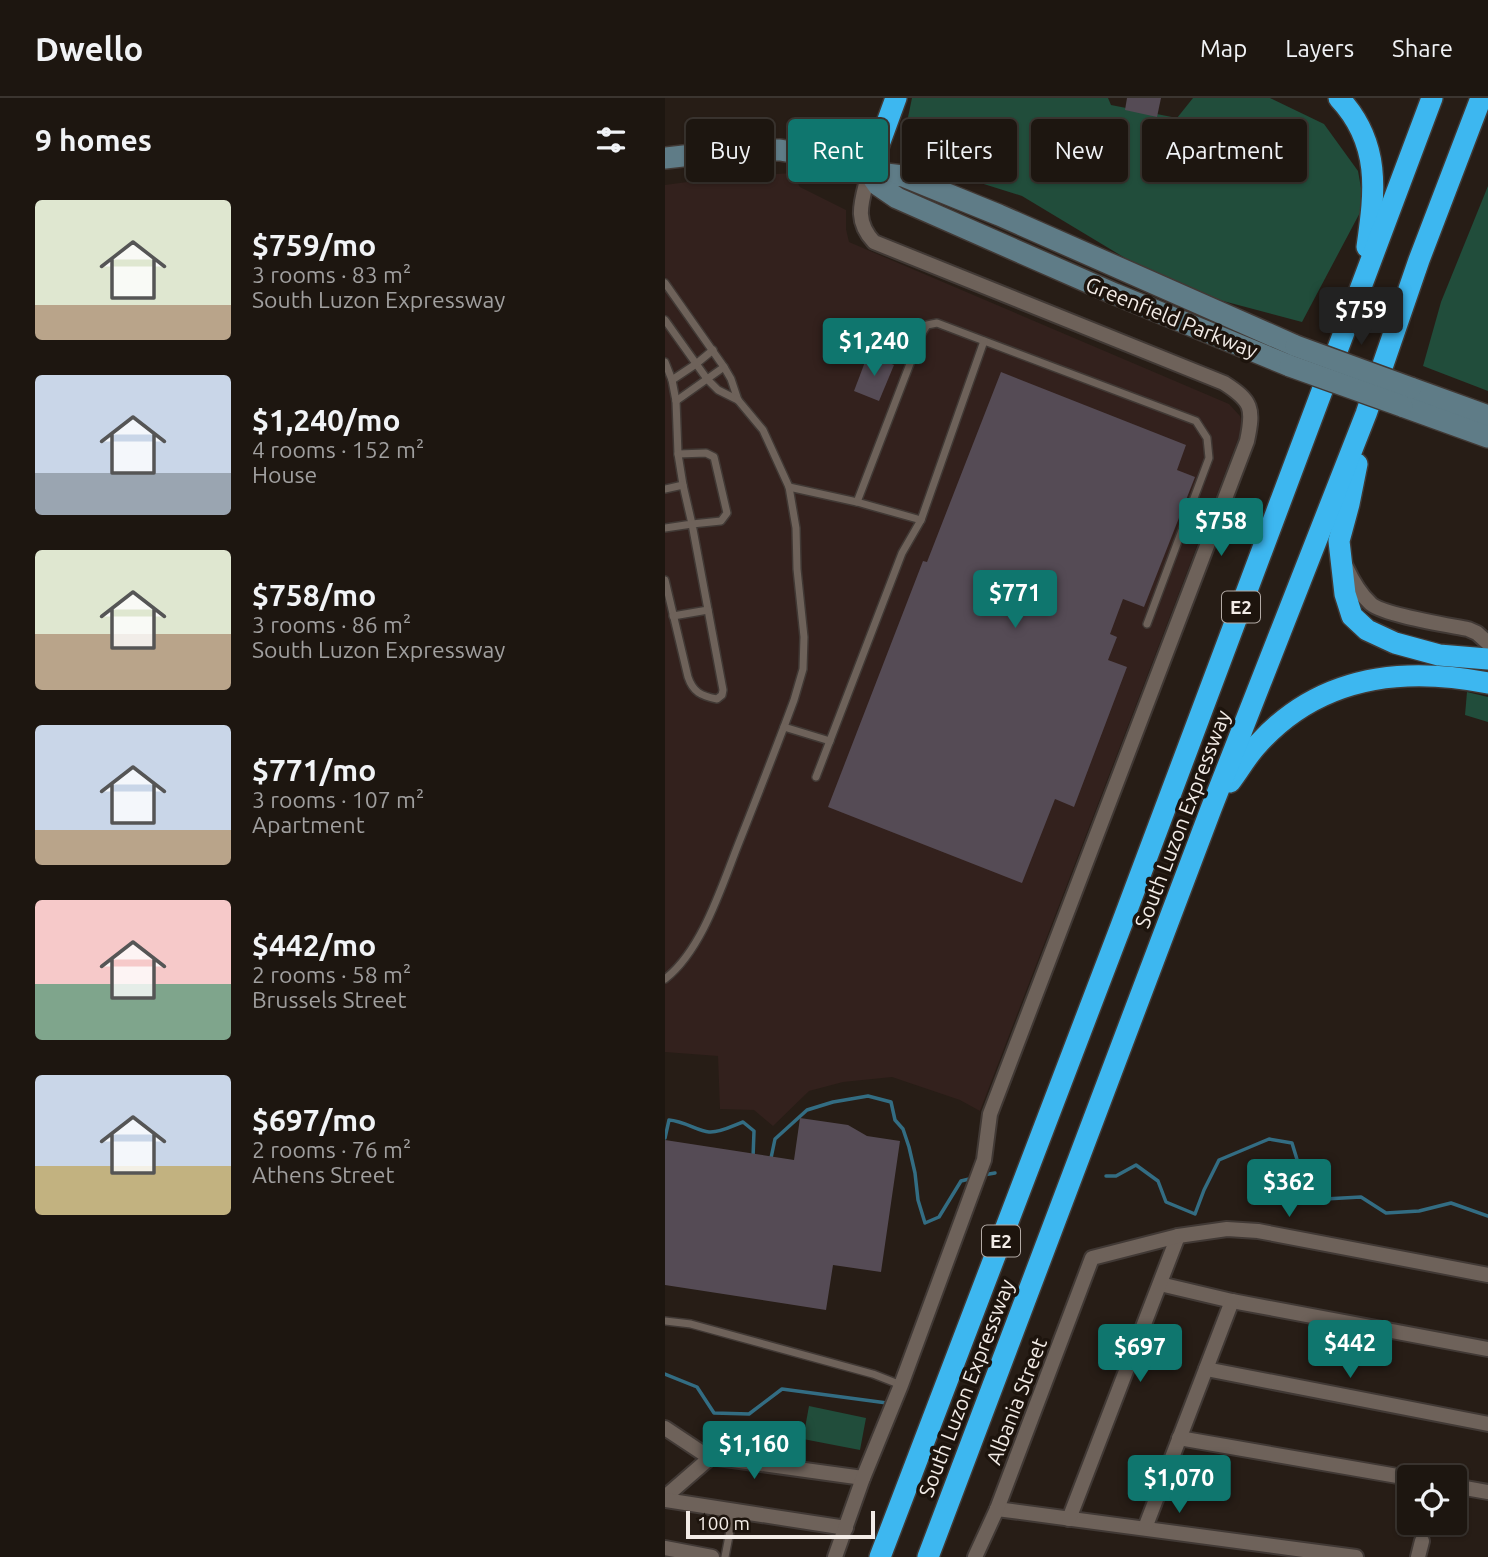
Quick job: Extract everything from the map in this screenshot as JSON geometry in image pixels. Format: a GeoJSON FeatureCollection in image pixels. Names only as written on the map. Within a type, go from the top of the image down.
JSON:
{"type":"FeatureCollection","features":[{"type":"Feature","properties":{"kind":"highway"},"geometry":{"type":"LineString","coordinates":[[888,122],[897,98]]}},
{"type":"Feature","properties":{"kind":"highway"},"geometry":{"type":"LineString","coordinates":[[1339,98],[1361,130],[1372,168],[1373,201],[1361,289]]}},
{"type":"Feature","properties":{"kind":"highway","name":"South Luzon Expressway"},"geometry":{"type":"LineString","coordinates":[[880,1557],[1432,98]]}},
{"type":"Feature","properties":{"kind":"highway","name":"South Luzon Expressway"},"geometry":{"type":"LineString","coordinates":[[928,1557],[1211,809],[1366,414],[1419,260],[1481,98]]}},
{"type":"Feature","properties":{"kind":"highway"},"geometry":{"type":"LineString","coordinates":[[1366,414],[1339,541],[1345,594],[1352,616],[1367,630],[1395,643],[1439,655],[1488,659]]}},
{"type":"Feature","properties":{"kind":"highway"},"geometry":{"type":"LineString","coordinates":[[1211,809],[1258,744],[1292,714],[1330,692],[1356,682],[1390,676],[1430,676],[1488,683]]}},
{"type":"Feature","properties":{"kind":"main road","name":"Greenfield Parkway"},"geometry":{"type":"LineString","coordinates":[[665,158],[736,150],[788,151]]}},
{"type":"Feature","properties":{"kind":"main road","name":"Greenfield Parkway"},"geometry":{"type":"LineString","coordinates":[[888,174],[922,182],[1293,356],[1406,397],[1488,437]]}},
{"type":"Feature","properties":{"kind":"main road","name":"Greenfield Parkway"},"geometry":{"type":"LineString","coordinates":[[1406,397],[1488,416]]}},
{"type":"Feature","properties":{"kind":"street"},"geometry":{"type":"LineString","coordinates":[[835,1557],[974,1189],[984,1160],[990,1114],[1247,441],[1251,418],[1249,406],[1241,394],[1224,383],[874,242],[860,219],[867,182]]}},
{"type":"Feature","properties":{"kind":"street"},"geometry":{"type":"LineString","coordinates":[[1341,558],[1372,605],[1390,612],[1468,629],[1488,643]]}},
{"type":"Feature","properties":{"kind":"street"},"geometry":{"type":"LineString","coordinates":[[1069,1519],[1178,1236],[1227,1228],[1258,1231],[1488,1275]]}},
{"type":"Feature","properties":{"kind":"street","name":"Albania Street"},"geometry":{"type":"LineString","coordinates":[[975,1557],[997,1509],[1092,1258],[1178,1236]]}},
{"type":"Feature","properties":{"kind":"street"},"geometry":{"type":"LineString","coordinates":[[1160,1284],[1232,1301],[1488,1349]]}},
{"type":"Feature","properties":{"kind":"street"},"geometry":{"type":"LineString","coordinates":[[1145,1528],[1232,1301]]}},
{"type":"Feature","properties":{"kind":"street"},"geometry":{"type":"LineString","coordinates":[[1206,1369],[1488,1424]]}},
{"type":"Feature","properties":{"kind":"street"},"geometry":{"type":"LineString","coordinates":[[665,1428],[711,1457],[863,1478]]}},
{"type":"Feature","properties":{"kind":"street"},"geometry":{"type":"LineString","coordinates":[[1179,1438],[1397,1476]]}},
{"type":"Feature","properties":{"kind":"street"},"geometry":{"type":"LineString","coordinates":[[665,1498],[711,1457]]}},
{"type":"Feature","properties":{"kind":"street"},"geometry":{"type":"LineString","coordinates":[[1467,1488],[1488,1492]]}},
{"type":"Feature","properties":{"kind":"street"},"geometry":{"type":"LineString","coordinates":[[665,1498],[846,1528]]}},
{"type":"Feature","properties":{"kind":"street"},"geometry":{"type":"LineString","coordinates":[[997,1509],[1356,1557]]}},
{"type":"Feature","properties":{"kind":"street"},"geometry":{"type":"LineString","coordinates":[[1419,1557],[1422,1541]]}},
{"type":"Feature","properties":{"kind":"street"},"geometry":{"type":"LineString","coordinates":[[665,1548],[712,1557]]}},
{"type":"Feature","properties":{"kind":"lane"},"geometry":{"type":"LineString","coordinates":[[665,283],[724,367],[738,400],[763,430],[789,487],[796,528],[804,637],[803,669],[794,700],[713,907],[690,953],[677,970],[665,979]]}},
{"type":"Feature","properties":{"kind":"lane"},"geometry":{"type":"LineString","coordinates":[[665,320],[707,379],[718,390],[738,400]]}},
{"type":"Feature","properties":{"kind":"lane"},"geometry":{"type":"LineString","coordinates":[[857,502],[927,325],[937,323],[1196,421],[1207,438],[1209,458],[1147,624]]}},
{"type":"Feature","properties":{"kind":"lane"},"geometry":{"type":"LineString","coordinates":[[817,777],[901,553],[921,520],[984,341]]}},
{"type":"Feature","properties":{"kind":"lane"},"geometry":{"type":"LineString","coordinates":[[672,380],[713,350]]}},
{"type":"Feature","properties":{"kind":"lane"},"geometry":{"type":"LineString","coordinates":[[665,362],[676,401],[678,454],[683,485],[723,690],[717,699],[699,693],[692,687],[665,580]]}},
{"type":"Feature","properties":{"kind":"lane"},"geometry":{"type":"LineString","coordinates":[[676,401],[724,367]]}},
{"type":"Feature","properties":{"kind":"lane"},"geometry":{"type":"LineString","coordinates":[[665,528],[721,521],[727,513],[714,457],[706,453],[678,454]]}},
{"type":"Feature","properties":{"kind":"lane"},"geometry":{"type":"LineString","coordinates":[[665,489],[683,485]]}},
{"type":"Feature","properties":{"kind":"lane"},"geometry":{"type":"LineString","coordinates":[[789,487],[921,520]]}},
{"type":"Feature","properties":{"kind":"lane"},"geometry":{"type":"LineString","coordinates":[[673,616],[708,610]]}},
{"type":"Feature","properties":{"kind":"lane"},"geometry":{"type":"LineString","coordinates":[[784,727],[830,741]]}},
{"type":"Feature","properties":{"kind":"lane"},"geometry":{"type":"LineString","coordinates":[[665,1321],[691,1324],[873,1374],[901,1385]]}},
{"type":"Feature","properties":{"kind":"lane"},"geometry":{"type":"LineString","coordinates":[[725,1557],[734,1510]]}},
{"type":"Feature","properties":{"kind":"shaded area"},"geometry":{"type":"Polygon","coordinates":[[[788,173],[788,182],[797,182],[800,187],[846,210],[849,242],[1229,404],[1240,416],[1243,426],[980,1111],[960,1100],[892,1077],[843,1082],[809,1091],[773,1126],[754,1110],[720,1109],[718,1056],[665,1052],[665,185],[687,182],[774,182],[774,174],[788,173]]]}},
{"type":"Feature","properties":{"kind":"green space"},"geometry":{"type":"Polygon","coordinates":[[[912,98],[1108,98],[1111,105],[1177,118],[1193,98],[1270,98],[1324,124],[1358,171],[1364,205],[1302,322],[1208,297],[1150,273],[1022,196],[977,182],[1017,182],[1017,119],[908,119],[912,98]]]}},
{"type":"Feature","properties":{"kind":"green space"},"geometry":{"type":"Polygon","coordinates":[[[1488,186],[1488,391],[1423,366],[1441,302],[1488,186]]]}},
{"type":"Feature","properties":{"kind":"green space"},"geometry":{"type":"Polygon","coordinates":[[[1467,692],[1488,697],[1488,722],[1465,715],[1467,692]]]}},
{"type":"Feature","properties":{"kind":"green space"},"geometry":{"type":"Polygon","coordinates":[[[809,1406],[866,1418],[860,1450],[803,1439],[809,1406]]]}},
{"type":"Feature","properties":{"kind":"building"},"geometry":{"type":"Polygon","coordinates":[[[1127,98],[1161,98],[1157,117],[1125,110],[1127,98]]]}},
{"type":"Feature","properties":{"kind":"building"},"geometry":{"type":"Polygon","coordinates":[[[868,354],[894,365],[879,401],[854,391],[868,354]]]}},
{"type":"Feature","properties":{"kind":"building"},"geometry":{"type":"Polygon","coordinates":[[[1001,372],[1186,445],[1177,470],[1195,477],[1144,607],[1123,599],[1110,634],[1117,637],[1108,660],[1127,667],[1074,807],[1055,799],[1022,883],[828,807],[923,561],[927,562],[1001,372]]]}},
{"type":"Feature","properties":{"kind":"building"},"geometry":{"type":"Polygon","coordinates":[[[800,1118],[848,1125],[867,1136],[900,1141],[881,1272],[833,1265],[826,1310],[665,1285],[665,1140],[794,1160],[800,1118]]]}},
{"type":"Feature","properties":{"kind":"waterway"},"geometry":{"type":"LineString","coordinates":[[771,1158],[775,1139],[807,1110],[868,1096],[891,1102],[895,1120],[903,1129],[909,1147],[918,1200],[925,1223],[939,1217],[961,1181],[973,1178]]}},
{"type":"Feature","properties":{"kind":"waterway"},"geometry":{"type":"LineString","coordinates":[[665,1138],[669,1120],[709,1132],[743,1122],[754,1131],[753,1158]]}},
{"type":"Feature","properties":{"kind":"waterway"},"geometry":{"type":"LineString","coordinates":[[1106,1176],[1116,1176],[1136,1165],[1158,1181],[1166,1202],[1195,1214],[1219,1160],[1269,1139],[1292,1143],[1303,1195],[1325,1199],[1361,1197],[1386,1213],[1419,1211],[1451,1203],[1488,1216]]}},
{"type":"Feature","properties":{"kind":"waterway"},"geometry":{"type":"LineString","coordinates":[[983,1175],[995,1173]]}},
{"type":"Feature","properties":{"kind":"waterway"},"geometry":{"type":"LineString","coordinates":[[665,1374],[697,1387],[714,1413],[749,1414],[782,1389],[887,1403]]}}]}
